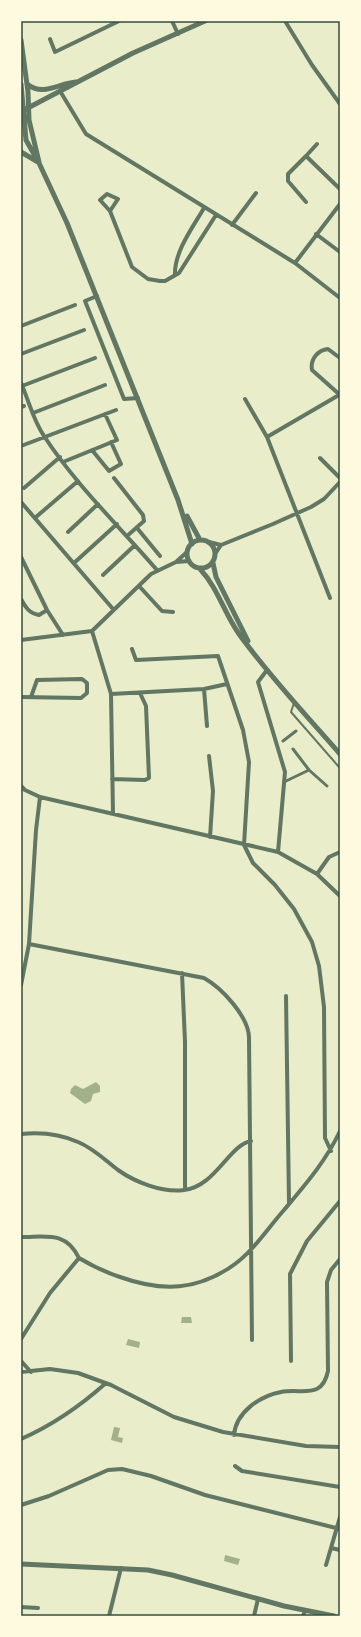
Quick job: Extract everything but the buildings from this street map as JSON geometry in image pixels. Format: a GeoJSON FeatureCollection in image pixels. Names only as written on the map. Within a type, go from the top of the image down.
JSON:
{"type":"FeatureCollection","features":[{"type":"Feature","properties":{"kind":"street"},"geometry":{"type":"LineString","coordinates":[[50,38],[55,52],[119,21]]}},
{"type":"Feature","properties":{"kind":"street"},"geometry":{"type":"LineString","coordinates":[[172,21],[178,34]]}},
{"type":"Feature","properties":{"kind":"street"},"geometry":{"type":"LineString","coordinates":[[22,110],[133,53],[205,21]]}},
{"type":"Feature","properties":{"kind":"street"},"geometry":{"type":"LineString","coordinates":[[285,21],[312,65],[340,104]]}},
{"type":"Feature","properties":{"kind":"street"},"geometry":{"type":"LineString","coordinates":[[21,40],[27,84],[30,128],[39,163]]}},
{"type":"Feature","properties":{"kind":"street"},"geometry":{"type":"LineString","coordinates":[[27,84],[37,90],[43,90],[66,82],[77,82]]}},
{"type":"Feature","properties":{"kind":"street"},"geometry":{"type":"LineString","coordinates":[[21,84],[22,110],[26,140],[39,163],[67,223],[97,296],[178,500],[192,544]]}},
{"type":"Feature","properties":{"kind":"street"},"geometry":{"type":"LineString","coordinates":[[60,91],[86,134],[295,263],[340,298]]}},
{"type":"Feature","properties":{"kind":"street"},"geometry":{"type":"LineString","coordinates":[[306,202],[288,181],[288,174],[317,144]]}},
{"type":"Feature","properties":{"kind":"street"},"geometry":{"type":"LineString","coordinates":[[21,152],[39,163]]}},
{"type":"Feature","properties":{"kind":"street"},"geometry":{"type":"LineString","coordinates":[[306,156],[340,188]]}},
{"type":"Feature","properties":{"kind":"street"},"geometry":{"type":"LineString","coordinates":[[232,225],[256,193]]}},
{"type":"Feature","properties":{"kind":"street"},"geometry":{"type":"LineString","coordinates":[[110,211],[118,199],[108,194],[100,200],[110,211],[132,267],[148,279],[160,281],[165,281],[179,273],[216,215]]}},
{"type":"Feature","properties":{"kind":"street"},"geometry":{"type":"LineString","coordinates":[[295,263],[340,204]]}},
{"type":"Feature","properties":{"kind":"street"},"geometry":{"type":"LineString","coordinates":[[175,274],[175,269],[182,249],[204,208]]}},
{"type":"Feature","properties":{"kind":"street"},"geometry":{"type":"LineString","coordinates":[[316,234],[340,252]]}},
{"type":"Feature","properties":{"kind":"street"},"geometry":{"type":"LineString","coordinates":[[97,296],[85,301],[119,386],[124,398],[138,398]]}},
{"type":"Feature","properties":{"kind":"street"},"geometry":{"type":"LineString","coordinates":[[21,326],[75,305]]}},
{"type":"Feature","properties":{"kind":"street"},"geometry":{"type":"LineString","coordinates":[[21,354],[84,330]]}},
{"type":"Feature","properties":{"kind":"street"},"geometry":{"type":"LineString","coordinates":[[267,437],[340,395],[312,370],[311,365],[314,357],[322,349],[328,349],[340,358]]}},
{"type":"Feature","properties":{"kind":"street"},"geometry":{"type":"LineString","coordinates":[[95,358],[22,384],[44,436],[78,481],[157,570]]}},
{"type":"Feature","properties":{"kind":"street"},"geometry":{"type":"LineString","coordinates":[[33,413],[106,384]]}},
{"type":"Feature","properties":{"kind":"street"},"geometry":{"type":"LineString","coordinates":[[245,399],[267,437],[330,598]]}},
{"type":"Feature","properties":{"kind":"street"},"geometry":{"type":"LineString","coordinates":[[21,446],[44,436],[116,410]]}},
{"type":"Feature","properties":{"kind":"street"},"geometry":{"type":"LineString","coordinates":[[63,462],[117,440],[105,414]]}},
{"type":"Feature","properties":{"kind":"street"},"geometry":{"type":"LineString","coordinates":[[92,450],[109,471],[120,464],[111,442]]}},
{"type":"Feature","properties":{"kind":"street"},"geometry":{"type":"LineString","coordinates":[[24,488],[60,457]]}},
{"type":"Feature","properties":{"kind":"street"},"geometry":{"type":"LineString","coordinates":[[320,458],[340,478]]}},
{"type":"Feature","properties":{"kind":"street"},"geometry":{"type":"LineString","coordinates":[[114,478],[143,515],[144,521],[127,536]]}},
{"type":"Feature","properties":{"kind":"street"},"geometry":{"type":"LineString","coordinates":[[36,517],[78,481]]}},
{"type":"Feature","properties":{"kind":"street"},"geometry":{"type":"LineString","coordinates":[[250,648],[216,577],[213,563],[215,554],[221,545],[296,514],[324,499],[340,482]]}},
{"type":"Feature","properties":{"kind":"street"},"geometry":{"type":"LineString","coordinates":[[178,500],[200,540]]}},
{"type":"Feature","properties":{"kind":"street"},"geometry":{"type":"LineString","coordinates":[[22,504],[36,517],[113,609]]}},
{"type":"Feature","properties":{"kind":"street"},"geometry":{"type":"LineString","coordinates":[[68,532],[98,504]]}},
{"type":"Feature","properties":{"kind":"street"},"geometry":{"type":"LineString","coordinates":[[74,563],[117,524]]}},
{"type":"Feature","properties":{"kind":"street"},"geometry":{"type":"LineString","coordinates":[[137,528],[160,556]]}},
{"type":"Feature","properties":{"kind":"street"},"geometry":{"type":"LineString","coordinates":[[176,562],[187,552],[192,544],[200,540],[221,545]]}},
{"type":"Feature","properties":{"kind":"street"},"geometry":{"type":"LineString","coordinates":[[209,542],[215,550],[215,554]]}},
{"type":"Feature","properties":{"kind":"street"},"geometry":{"type":"LineString","coordinates":[[103,575],[135,545]]}},
{"type":"Feature","properties":{"kind":"street"},"geometry":{"type":"LineString","coordinates":[[187,552],[189,561],[210,579],[239,633],[266,670],[340,754]]}},
{"type":"Feature","properties":{"kind":"street"},"geometry":{"type":"LineString","coordinates":[[21,557],[47,610],[63,635]]}},
{"type":"Feature","properties":{"kind":"street"},"geometry":{"type":"LineString","coordinates":[[21,640],[92,631],[113,609],[157,570],[176,562],[189,561]]}},
{"type":"Feature","properties":{"kind":"street"},"geometry":{"type":"LineString","coordinates":[[200,569],[213,563]]}},
{"type":"Feature","properties":{"kind":"street"},"geometry":{"type":"LineString","coordinates":[[139,586],[162,611],[174,612]]}},
{"type":"Feature","properties":{"kind":"street"},"geometry":{"type":"LineString","coordinates":[[21,599],[26,609],[32,614],[39,615],[47,610]]}},
{"type":"Feature","properties":{"kind":"street"},"geometry":{"type":"LineString","coordinates":[[92,631],[111,694],[113,814]]}},
{"type":"Feature","properties":{"kind":"street"},"geometry":{"type":"LineString","coordinates":[[132,649],[136,660],[218,656],[243,730],[249,762],[244,845],[253,863],[275,885],[294,909],[312,942],[319,966],[324,1007],[325,1138],[331,1151]]}},
{"type":"Feature","properties":{"kind":"street"},"geometry":{"type":"LineString","coordinates":[[266,670],[258,682],[285,772],[278,852]]}},
{"type":"Feature","properties":{"kind":"street"},"geometry":{"type":"LineString","coordinates":[[21,697],[81,698],[87,693],[87,683],[82,680],[37,680],[31,697]]}},
{"type":"Feature","properties":{"kind":"street"},"geometry":{"type":"LineString","coordinates":[[111,694],[204,689],[227,684]]}},
{"type":"Feature","properties":{"kind":"street"},"geometry":{"type":"LineString","coordinates":[[204,689],[207,726]]}},
{"type":"Feature","properties":{"kind":"street"},"geometry":{"type":"LineString","coordinates":[[112,779],[145,780],[149,778],[146,706],[140,693]]}},
{"type":"Feature","properties":{"kind":"street"},"geometry":{"type":"LineString","coordinates":[[283,741],[296,732]]}},
{"type":"Feature","properties":{"kind":"street"},"geometry":{"type":"LineString","coordinates":[[293,749],[309,770],[327,786]]}},
{"type":"Feature","properties":{"kind":"street"},"geometry":{"type":"LineString","coordinates":[[209,756],[213,791],[210,837]]}},
{"type":"Feature","properties":{"kind":"street"},"geometry":{"type":"LineString","coordinates":[[284,782],[309,770]]}},
{"type":"Feature","properties":{"kind":"street"},"geometry":{"type":"LineString","coordinates":[[21,786],[40,797],[278,852],[317,874],[340,896]]}},
{"type":"Feature","properties":{"kind":"street"},"geometry":{"type":"LineString","coordinates":[[21,985],[29,944],[36,830],[40,797]]}},
{"type":"Feature","properties":{"kind":"street"},"geometry":{"type":"LineString","coordinates":[[317,874],[329,857],[340,852]]}},
{"type":"Feature","properties":{"kind":"street"},"geometry":{"type":"LineString","coordinates":[[29,944],[204,978],[211,981],[247,1023],[249,1031],[251,1141],[252,1340]]}},
{"type":"Feature","properties":{"kind":"street"},"geometry":{"type":"LineString","coordinates":[[182,973],[186,1042],[185,1190]]}},
{"type":"Feature","properties":{"kind":"street"},"geometry":{"type":"LineString","coordinates":[[286,996],[289,1203]]}},
{"type":"Feature","properties":{"kind":"street"},"geometry":{"type":"LineString","coordinates":[[21,1237],[59,1238],[71,1243],[79,1258],[94,1267],[127,1280],[159,1287],[184,1287],[199,1283],[235,1264],[251,1249],[322,1165],[331,1151],[340,1131]]}},
{"type":"Feature","properties":{"kind":"street"},"geometry":{"type":"LineString","coordinates":[[21,1134],[53,1135],[78,1142],[122,1172],[137,1180],[165,1189],[185,1190],[200,1184],[213,1175],[241,1145],[251,1141]]}},
{"type":"Feature","properties":{"kind":"street"},"geometry":{"type":"LineString","coordinates":[[291,1361],[290,1274],[307,1241],[340,1201]]}},
{"type":"Feature","properties":{"kind":"street"},"geometry":{"type":"LineString","coordinates":[[21,1339],[50,1293],[79,1258]]}},
{"type":"Feature","properties":{"kind":"street"},"geometry":{"type":"LineString","coordinates":[[234,1435],[234,1429],[241,1415],[262,1399],[284,1392],[311,1392],[324,1382],[328,1371],[327,1282],[331,1270],[340,1259]]}},
{"type":"Feature","properties":{"kind":"street"},"geometry":{"type":"LineString","coordinates":[[21,1361],[31,1372]]}},
{"type":"Feature","properties":{"kind":"street"},"geometry":{"type":"LineString","coordinates":[[21,1372],[50,1369],[78,1373],[106,1383],[174,1417],[234,1435],[306,1446],[340,1447]]}},
{"type":"Feature","properties":{"kind":"street"},"geometry":{"type":"LineString","coordinates":[[21,1439],[54,1423],[70,1413],[106,1383]]}},
{"type":"Feature","properties":{"kind":"street"},"geometry":{"type":"LineString","coordinates":[[235,1466],[242,1471],[340,1487]]}},
{"type":"Feature","properties":{"kind":"street"},"geometry":{"type":"LineString","coordinates":[[21,1505],[49,1496],[102,1472],[122,1470],[151,1476],[205,1495],[338,1529]]}},
{"type":"Feature","properties":{"kind":"street"},"geometry":{"type":"LineString","coordinates":[[326,1565],[338,1529],[340,1517]]}},
{"type":"Feature","properties":{"kind":"street"},"geometry":{"type":"LineString","coordinates":[[331,1548],[340,1550]]}},
{"type":"Feature","properties":{"kind":"street"},"geometry":{"type":"LineString","coordinates":[[21,1564],[148,1570],[172,1575],[304,1613],[334,1616]]}},
{"type":"Feature","properties":{"kind":"street"},"geometry":{"type":"LineString","coordinates":[[109,1616],[121,1568]]}},
{"type":"Feature","properties":{"kind":"street"},"geometry":{"type":"LineString","coordinates":[[254,1616],[258,1599]]}},
{"type":"Feature","properties":{"kind":"street"},"geometry":{"type":"LineString","coordinates":[[21,1608],[38,1608]]}},
{"type":"Feature","properties":{"kind":"lane"},"geometry":{"type":"LineString","coordinates":[[295,702],[291,712],[339,767],[340,766]]}},
{"type":"Feature","properties":{"kind":"shaded area"},"geometry":{"type":"Polygon","coordinates":[[[96,1082],[100,1086],[100,1092],[93,1094],[91,1101],[85,1104],[70,1093],[71,1089],[75,1085],[83,1089],[96,1082]]]}},
{"type":"Feature","properties":{"kind":"shaded area"},"geometry":{"type":"Polygon","coordinates":[[[182,1317],[191,1317],[192,1323],[181,1323],[182,1317]]]}},
{"type":"Feature","properties":{"kind":"shaded area"},"geometry":{"type":"Polygon","coordinates":[[[128,1339],[140,1342],[139,1348],[126,1345],[128,1339]]]}},
{"type":"Feature","properties":{"kind":"shaded area"},"geometry":{"type":"Polygon","coordinates":[[[114,1427],[120,1428],[118,1437],[123,1438],[122,1443],[111,1440],[114,1427]]]}},
{"type":"Feature","properties":{"kind":"shaded area"},"geometry":{"type":"Polygon","coordinates":[[[225,1555],[240,1559],[238,1565],[224,1561],[225,1555]]]}}]}
